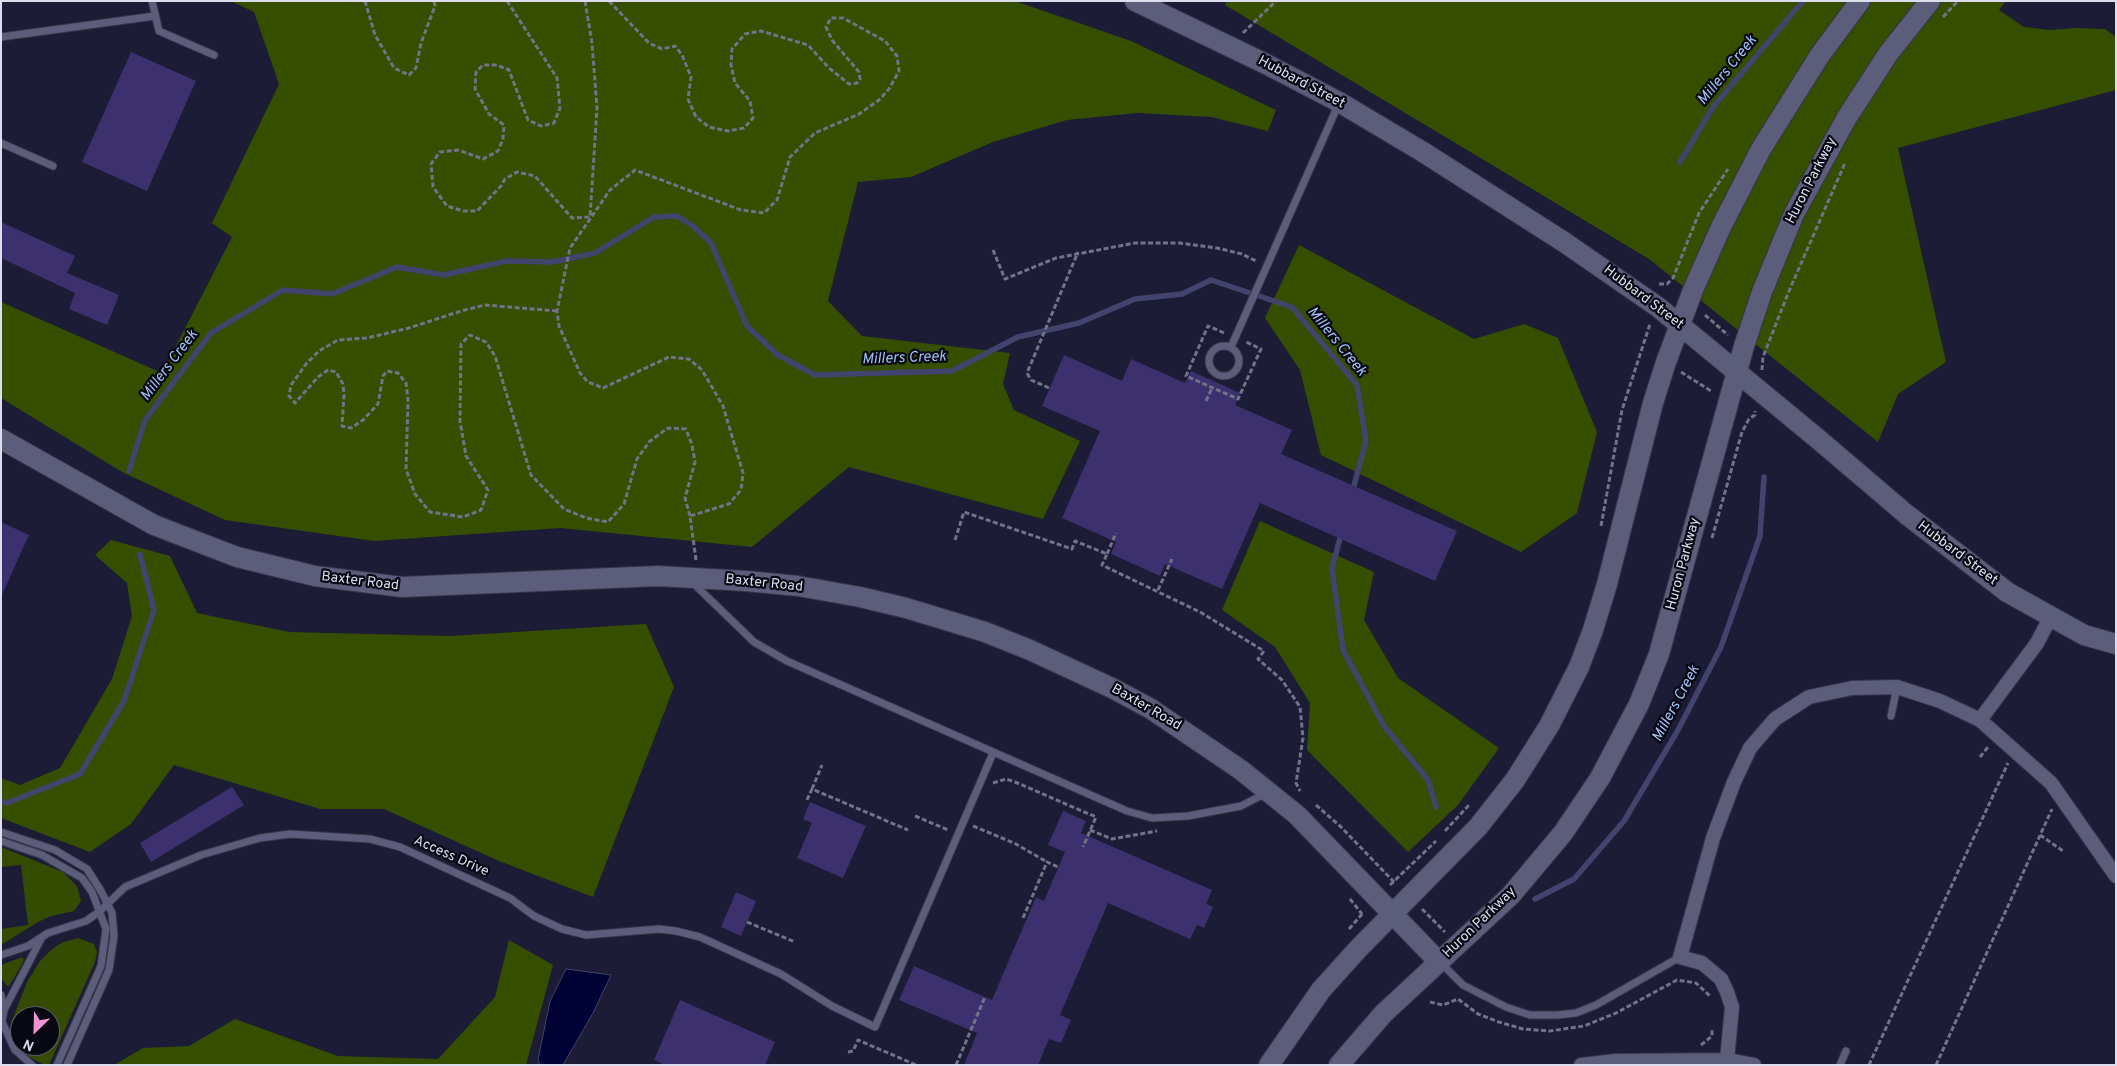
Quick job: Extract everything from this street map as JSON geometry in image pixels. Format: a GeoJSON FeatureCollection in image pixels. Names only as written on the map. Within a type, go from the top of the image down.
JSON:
{"type":"FeatureCollection","features":[{"type":"Feature","properties":{"kind":"street","name":"Hubbard Street"},"geometry":{"type":"LineString","coordinates":[[1135,1],[1266,64],[1339,102],[1423,152],[1564,242],[1658,307],[1956,554],[2007,592],[2050,618],[2084,635],[2116,644]]}},
{"type":"Feature","properties":{"kind":"street"},"geometry":{"type":"LineString","coordinates":[[1269,1065],[1321,990],[1461,845],[1498,802],[1536,748],[1570,685],[1593,630],[1607,584],[1651,411],[1680,325],[1721,227],[1761,149],[1815,63],[1860,1]]}},
{"type":"Feature","properties":{"kind":"street","name":"Huron Parkway"},"geometry":{"type":"LineString","coordinates":[[1339,1065],[1384,1014],[1511,895],[1538,865],[1582,807],[1624,734],[1651,675],[1666,631],[1737,372],[1762,292],[1794,214],[1809,184],[1869,83],[1930,1]]}},
{"type":"Feature","properties":{"kind":"street","name":"Baxter Road"},"geometry":{"type":"LineString","coordinates":[[1,439],[154,525],[237,557],[307,575],[402,587],[693,577],[798,586],[845,594],[906,608],[985,632],[1076,670],[1151,709],[1269,791],[1314,832],[1439,962]]}},
{"type":"Feature","properties":{"kind":"street"},"geometry":{"type":"LineString","coordinates":[[1980,720],[2037,643],[2050,618]]}},
{"type":"Feature","properties":{"kind":"street"},"geometry":{"type":"LineString","coordinates":[[1727,1060],[1732,1007],[1727,992],[1721,979],[1702,963],[1680,957],[1713,838],[1734,782],[1750,748],[1775,719],[1809,697],[1852,688],[1897,687],[1940,701],[1980,720],[2051,783],[2116,876]]}},
{"type":"Feature","properties":{"kind":"street"},"geometry":{"type":"LineString","coordinates":[[1581,1065],[1727,1060],[1754,1065]]}},
{"type":"Feature","properties":{"kind":"lane"},"geometry":{"type":"LineString","coordinates":[[152,1],[159,32],[214,55]]}},
{"type":"Feature","properties":{"kind":"lane"},"geometry":{"type":"LineString","coordinates":[[1,37],[155,16]]}},
{"type":"Feature","properties":{"kind":"lane"},"geometry":{"type":"LineString","coordinates":[[1231,347],[1339,102]]}},
{"type":"Feature","properties":{"kind":"lane"},"geometry":{"type":"LineString","coordinates":[[1,143],[53,166]]}},
{"type":"Feature","properties":{"kind":"lane"},"geometry":{"type":"LineString","coordinates":[[1219,346],[1231,347],[1239,355],[1239,368],[1230,376],[1218,375],[1210,366],[1210,354],[1219,346]]}},
{"type":"Feature","properties":{"kind":"lane"},"geometry":{"type":"LineString","coordinates":[[693,577],[754,642],[787,661],[993,754],[1127,811],[1152,818],[1188,816],[1241,806],[1269,791]]}},
{"type":"Feature","properties":{"kind":"lane"},"geometry":{"type":"LineString","coordinates":[[1891,716],[1897,687]]}},
{"type":"Feature","properties":{"kind":"lane"},"geometry":{"type":"LineString","coordinates":[[958,834],[993,754]]}},
{"type":"Feature","properties":{"kind":"lane"},"geometry":{"type":"LineString","coordinates":[[1,832],[55,850],[87,869],[112,914],[114,936],[109,970],[67,1065]]}},
{"type":"Feature","properties":{"kind":"lane","name":"Access Drive"},"geometry":{"type":"LineString","coordinates":[[1,955],[28,946],[42,938],[86,921],[99,912],[125,887],[138,880],[200,856],[260,838],[290,834],[370,839],[400,847],[454,871],[510,898],[534,916],[562,929],[586,935],[604,935],[641,929],[676,931],[700,937],[781,974],[832,1006],[875,1027],[958,834]]}},
{"type":"Feature","properties":{"kind":"lane"},"geometry":{"type":"LineString","coordinates":[[1,841],[42,855],[82,878],[92,892],[106,929],[101,966],[57,1065]]}},
{"type":"Feature","properties":{"kind":"lane"},"geometry":{"type":"LineString","coordinates":[[32,1065],[14,1050],[2,1023],[4,1010],[42,938]]}},
{"type":"Feature","properties":{"kind":"lane"},"geometry":{"type":"LineString","coordinates":[[1439,962],[1463,985],[1492,1001],[1530,1015],[1557,1015],[1576,1013],[1596,1006],[1680,957]]}},
{"type":"Feature","properties":{"kind":"lane"},"geometry":{"type":"LineString","coordinates":[[1,995],[4,1010]]}},
{"type":"Feature","properties":{"kind":"lane"},"geometry":{"type":"LineString","coordinates":[[1840,1065],[1846,1051]]}},
{"type":"Feature","properties":{"kind":"path"},"geometry":{"type":"LineString","coordinates":[[365,1],[375,35],[394,68],[409,75],[416,68],[421,43],[435,6],[434,1]]}},
{"type":"Feature","properties":{"kind":"path"},"geometry":{"type":"LineString","coordinates":[[507,1],[557,78],[560,108],[557,116],[554,123],[541,126],[528,120],[509,70],[497,65],[483,65],[476,72],[475,89],[489,114],[504,124],[503,139],[498,151],[483,158],[458,150],[440,152],[430,164],[433,187],[447,206],[463,211],[477,211],[501,186],[505,179],[517,172],[535,176],[572,218],[590,218]]}},
{"type":"Feature","properties":{"kind":"path"},"geometry":{"type":"LineString","coordinates":[[585,1],[592,43],[597,108],[590,218]]}},
{"type":"Feature","properties":{"kind":"path"},"geometry":{"type":"LineString","coordinates":[[610,1],[649,44],[662,48],[675,46],[682,55],[691,77],[688,99],[696,117],[709,128],[728,131],[744,128],[753,118],[750,101],[735,84],[732,65],[732,49],[744,34],[761,30],[808,45],[849,84],[857,83],[860,79],[859,72],[841,54],[826,26],[831,18],[843,18],[885,41],[897,56],[899,71],[889,89],[879,100],[859,114],[815,133],[790,157],[777,200],[764,213],[741,210],[635,170],[610,190],[570,248],[556,310],[559,326],[576,365],[588,382],[603,388],[669,356],[689,359],[702,370],[723,406],[743,473],[741,490],[730,504],[690,516]]}},
{"type":"Feature","properties":{"kind":"path"},"geometry":{"type":"LineString","coordinates":[[1240,36],[1276,1]]}},
{"type":"Feature","properties":{"kind":"path"},"geometry":{"type":"LineString","coordinates":[[1938,23],[1958,1]]}},
{"type":"Feature","properties":{"kind":"path"},"geometry":{"type":"LineString","coordinates":[[1762,366],[1763,357],[1788,291],[1846,160]]}},
{"type":"Feature","properties":{"kind":"path"},"geometry":{"type":"LineString","coordinates":[[1666,288],[1666,284],[1676,273],[1699,213]]}},
{"type":"Feature","properties":{"kind":"path"},"geometry":{"type":"LineString","coordinates":[[993,250],[1005,279],[1033,266],[1079,252],[1134,243],[1180,243],[1233,252],[1256,261]]}},
{"type":"Feature","properties":{"kind":"path"},"geometry":{"type":"LineString","coordinates":[[1050,388],[1031,380],[1027,373],[1079,252]]}},
{"type":"Feature","properties":{"kind":"path"},"geometry":{"type":"LineString","coordinates":[[556,310],[485,305],[461,310],[410,328],[367,338],[338,340],[319,351],[306,364],[291,385],[289,396],[295,403],[318,377],[328,370],[336,372],[342,384],[344,395],[342,426],[351,428],[378,404],[383,376],[387,371],[398,373],[406,383],[408,400],[406,469],[415,494],[430,512],[463,517],[482,510],[488,490],[466,456],[460,421],[461,344],[470,335],[486,342],[495,356],[531,475],[564,509],[586,518],[608,522],[624,504],[637,459],[650,441],[668,428],[686,429],[692,445],[695,462],[685,498],[690,516],[693,577]]}},
{"type":"Feature","properties":{"kind":"path"},"geometry":{"type":"LineString","coordinates":[[1705,315],[1729,335]]}},
{"type":"Feature","properties":{"kind":"path"},"geometry":{"type":"LineString","coordinates":[[1226,329],[1224,333],[1208,326],[1186,376],[1238,399],[1261,349],[1246,342],[1248,338]]}},
{"type":"Feature","properties":{"kind":"path"},"geometry":{"type":"LineString","coordinates":[[1599,532],[1622,410],[1649,326]]}},
{"type":"Feature","properties":{"kind":"path"},"geometry":{"type":"LineString","coordinates":[[1677,369],[1710,391]]}},
{"type":"Feature","properties":{"kind":"path"},"geometry":{"type":"LineString","coordinates":[[1206,401],[1212,388]]}},
{"type":"Feature","properties":{"kind":"path"},"geometry":{"type":"LineString","coordinates":[[1722,510],[1742,432],[1749,418],[1755,415]]}},
{"type":"Feature","properties":{"kind":"path"},"geometry":{"type":"LineString","coordinates":[[955,540],[964,512],[1072,549],[1075,540],[1107,554]]}},
{"type":"Feature","properties":{"kind":"path"},"geometry":{"type":"LineString","coordinates":[[1116,534],[1102,565],[1158,590],[1200,612],[1264,651],[1258,659],[1282,680],[1300,708],[1303,738],[1296,782],[1297,789],[1305,796]]}},
{"type":"Feature","properties":{"kind":"path"},"geometry":{"type":"LineString","coordinates":[[1158,590],[1172,559]]}},
{"type":"Feature","properties":{"kind":"path"},"geometry":{"type":"LineString","coordinates":[[1980,758],[1989,746],[1996,751]]}},
{"type":"Feature","properties":{"kind":"path"},"geometry":{"type":"LineString","coordinates":[[2002,756],[2015,767]]}},
{"type":"Feature","properties":{"kind":"path"},"geometry":{"type":"LineString","coordinates":[[1869,1065],[2009,761]]}},
{"type":"Feature","properties":{"kind":"path"},"geometry":{"type":"LineString","coordinates":[[807,800],[822,765]]}},
{"type":"Feature","properties":{"kind":"path"},"geometry":{"type":"LineString","coordinates":[[988,789],[992,784],[1006,779],[1096,817],[1083,847]]}},
{"type":"Feature","properties":{"kind":"path"},"geometry":{"type":"LineString","coordinates":[[812,789],[908,830]]}},
{"type":"Feature","properties":{"kind":"path"},"geometry":{"type":"LineString","coordinates":[[1389,886],[1476,798]]}},
{"type":"Feature","properties":{"kind":"path"},"geometry":{"type":"LineString","coordinates":[[1310,800],[1341,827],[1394,882]]}},
{"type":"Feature","properties":{"kind":"path"},"geometry":{"type":"LineString","coordinates":[[1936,1065],[2052,807]]}},
{"type":"Feature","properties":{"kind":"path"},"geometry":{"type":"LineString","coordinates":[[915,816],[958,834]]}},
{"type":"Feature","properties":{"kind":"path"},"geometry":{"type":"LineString","coordinates":[[973,826],[1014,843],[1058,867]]}},
{"type":"Feature","properties":{"kind":"path"},"geometry":{"type":"LineString","coordinates":[[2040,835],[2063,851]]}},
{"type":"Feature","properties":{"kind":"path"},"geometry":{"type":"LineString","coordinates":[[1023,918],[1047,862]]}},
{"type":"Feature","properties":{"kind":"path"},"geometry":{"type":"LineString","coordinates":[[1422,909],[1447,935]]}},
{"type":"Feature","properties":{"kind":"path"},"geometry":{"type":"LineString","coordinates":[[1358,918],[1366,910]]}},
{"type":"Feature","properties":{"kind":"path"},"geometry":{"type":"LineString","coordinates":[[747,922],[795,942]]}},
{"type":"Feature","properties":{"kind":"path"},"geometry":{"type":"LineString","coordinates":[[956,1065],[985,997]]}},
{"type":"Feature","properties":{"kind":"path"},"geometry":{"type":"LineString","coordinates":[[848,1052],[852,1051],[858,1040],[916,1065]]}},
{"type":"Feature","properties":{"kind":"green space"},"geometry":{"type":"Polygon","coordinates":[[[231,1],[1015,1],[1131,41],[1276,110],[1268,131],[1211,117],[1137,113],[1067,120],[993,142],[911,177],[858,182],[828,301],[862,336],[1010,353],[1003,384],[1014,410],[1080,441],[1043,519],[849,467],[752,547],[560,528],[374,541],[225,520],[122,472],[1,398],[1,302],[162,373],[232,237],[212,223],[279,84],[254,12],[231,1]]]}},
{"type":"Feature","properties":{"kind":"green space"},"geometry":{"type":"Polygon","coordinates":[[[1227,1],[2006,1],[1999,10],[2024,27],[2050,30],[2077,28],[2105,29],[2116,37],[2116,90],[1898,148],[1946,362],[1898,394],[1878,442],[1649,259],[1225,5],[1227,1]]]}},
{"type":"Feature","properties":{"kind":"green space"},"geometry":{"type":"Polygon","coordinates":[[[1299,245],[1474,339],[1524,324],[1558,338],[1597,432],[1577,513],[1521,552],[1321,455],[1300,370],[1265,318],[1299,245]]]}},
{"type":"Feature","properties":{"kind":"green space"},"geometry":{"type":"Polygon","coordinates":[[[1260,521],[1374,572],[1364,620],[1398,678],[1499,748],[1458,805],[1408,852],[1307,750],[1310,703],[1275,647],[1222,610],[1260,521]]]}},
{"type":"Feature","properties":{"kind":"green space"},"geometry":{"type":"Polygon","coordinates":[[[111,540],[170,556],[197,613],[289,632],[451,636],[646,624],[674,687],[593,897],[499,861],[384,809],[320,809],[174,765],[131,824],[90,852],[1,818],[1,778],[20,785],[60,768],[112,679],[132,616],[127,583],[95,555],[111,540]]]}},
{"type":"Feature","properties":{"kind":"green space"},"geometry":{"type":"Polygon","coordinates":[[[1,847],[63,872],[77,886],[81,901],[74,911],[51,916],[38,922],[1,945],[1,929],[28,925],[21,865],[1,867],[1,847]]]}},
{"type":"Feature","properties":{"kind":"green space"},"geometry":{"type":"Polygon","coordinates":[[[78,938],[94,944],[97,952],[95,962],[60,1040],[60,1006],[18,1006],[27,982],[40,961],[52,949],[63,942],[78,938]]]}},
{"type":"Feature","properties":{"kind":"green space"},"geometry":{"type":"Polygon","coordinates":[[[509,940],[553,965],[526,1065],[114,1065],[143,1048],[189,1046],[235,1019],[338,1056],[438,1059],[495,997],[509,940]]]}},
{"type":"Feature","properties":{"kind":"green space"},"geometry":{"type":"Polygon","coordinates":[[[22,957],[24,960],[21,966],[9,986],[7,986],[1,978],[1,965],[22,957]]]}},
{"type":"Feature","properties":{"kind":"green space"},"geometry":{"type":"Polygon","coordinates":[[[53,1056],[49,1065],[44,1065],[30,1057],[53,1056]]]}},
{"type":"Feature","properties":{"kind":"shaded area"},"geometry":{"type":"Polygon","coordinates":[[[566,969],[611,975],[593,1013],[563,1065],[540,1065],[538,1060],[550,1001],[566,969]]]}},
{"type":"Feature","properties":{"kind":"building"},"geometry":{"type":"Polygon","coordinates":[[[131,52],[196,81],[147,191],[82,162],[131,52]]]}},
{"type":"Feature","properties":{"kind":"building"},"geometry":{"type":"Polygon","coordinates":[[[1,222],[75,256],[67,273],[119,295],[107,325],[69,309],[75,293],[1,258],[1,222]]]}},
{"type":"Feature","properties":{"kind":"building"},"geometry":{"type":"Polygon","coordinates":[[[1064,355],[1122,381],[1131,359],[1185,383],[1191,371],[1240,393],[1235,405],[1292,430],[1281,454],[1457,531],[1435,581],[1260,503],[1222,589],[1165,564],[1160,576],[1111,554],[1116,542],[1062,518],[1100,431],[1042,406],[1064,355]]]}},
{"type":"Feature","properties":{"kind":"building"},"geometry":{"type":"Polygon","coordinates":[[[1,522],[29,535],[1,597],[1,522]]]}},
{"type":"Feature","properties":{"kind":"building"},"geometry":{"type":"Polygon","coordinates":[[[232,787],[244,805],[151,862],[140,843],[232,787]]]}},
{"type":"Feature","properties":{"kind":"building"},"geometry":{"type":"Polygon","coordinates":[[[810,802],[866,826],[843,878],[797,858],[812,823],[803,819],[810,802]]]}},
{"type":"Feature","properties":{"kind":"building"},"geometry":{"type":"Polygon","coordinates":[[[1063,811],[1086,821],[1081,833],[1212,890],[1206,904],[1213,907],[1204,928],[1197,925],[1190,939],[1108,903],[1060,1015],[1071,1020],[1061,1043],[1049,1039],[1038,1065],[964,1065],[977,1033],[899,1000],[914,966],[992,1000],[1036,897],[1044,901],[1065,852],[1048,845],[1063,811]]]}},
{"type":"Feature","properties":{"kind":"building"},"geometry":{"type":"Polygon","coordinates":[[[736,892],[756,901],[741,936],[721,927],[736,892]]]}},
{"type":"Feature","properties":{"kind":"building"},"geometry":{"type":"Polygon","coordinates":[[[680,1000],[775,1042],[765,1065],[665,1065],[654,1060],[680,1000]]]}},
{"type":"Feature","properties":{"kind":"waterway","name":"Millers Creek"},"geometry":{"type":"LineString","coordinates":[[1680,162],[1713,107],[1803,1]]}},
{"type":"Feature","properties":{"kind":"waterway","name":"Millers Creek"},"geometry":{"type":"LineString","coordinates":[[129,471],[145,420],[211,333],[283,290],[332,294],[397,267],[444,275],[506,261],[552,262],[595,253],[654,217],[677,216],[693,226],[711,243],[747,326],[778,355],[815,375],[952,371],[1018,337],[1079,323],[1135,299],[1182,294],[1211,280],[1292,307],[1357,385],[1366,441],[1352,493]]}},
{"type":"Feature","properties":{"kind":"waterway","name":"Millers Creek"},"geometry":{"type":"LineString","coordinates":[[1535,899],[1574,879],[1624,821],[1678,730],[1721,647],[1760,536],[1764,477]]}},
{"type":"Feature","properties":{"kind":"waterway","name":"Millers Creek"},"geometry":{"type":"LineString","coordinates":[[1342,531],[1332,568],[1343,650],[1384,726],[1428,780],[1436,807]]}},
{"type":"Feature","properties":{"kind":"waterway","name":"Millers Creek"},"geometry":{"type":"LineString","coordinates":[[1,801],[7,803],[80,774],[124,701],[154,610],[140,554]]}}]}
